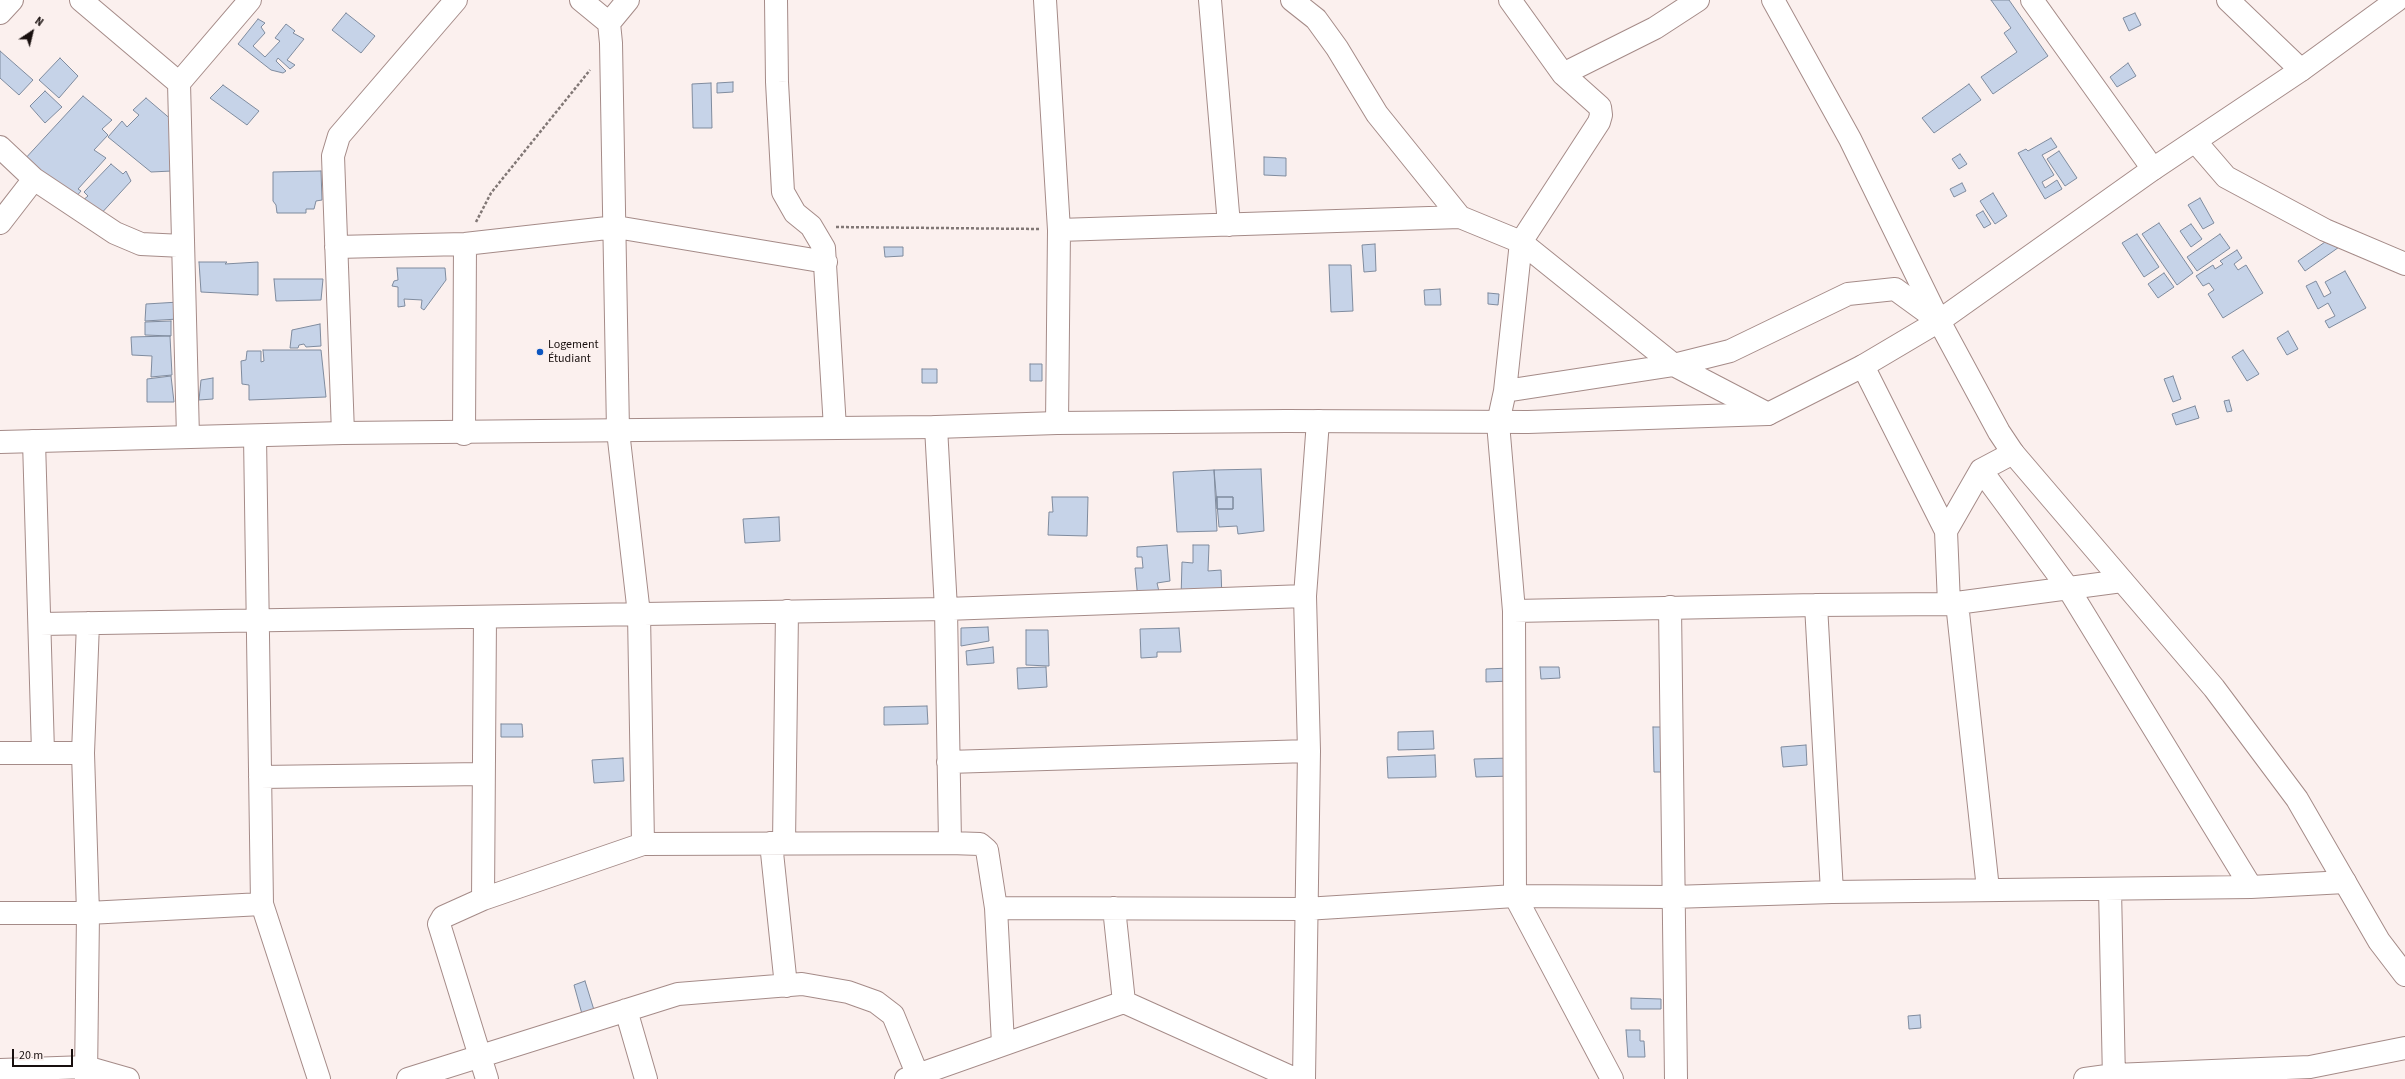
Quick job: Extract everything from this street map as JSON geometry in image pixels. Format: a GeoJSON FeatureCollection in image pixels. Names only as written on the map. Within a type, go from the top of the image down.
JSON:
{"type":"FeatureCollection","features":[{"type":"Feature","properties":{"kind":"street"},"geometry":{"type":"LineString","coordinates":[[0,13],[12,0]]}},
{"type":"Feature","properties":{"kind":"street"},"geometry":{"type":"LineString","coordinates":[[81,0],[179,83]]}},
{"type":"Feature","properties":{"kind":"street"},"geometry":{"type":"LineString","coordinates":[[188,437],[179,83],[250,0]]}},
{"type":"Feature","properties":{"kind":"street"},"geometry":{"type":"LineString","coordinates":[[343,433],[333,156],[339,136],[456,0]]}},
{"type":"Feature","properties":{"kind":"street"},"geometry":{"type":"LineString","coordinates":[[581,0],[609,23]]}},
{"type":"Feature","properties":{"kind":"street"},"geometry":{"type":"LineString","coordinates":[[628,0],[609,23],[616,227],[618,431],[639,614],[643,844]]}},
{"type":"Feature","properties":{"kind":"street"},"geometry":{"type":"LineString","coordinates":[[776,0],[777,82],[783,192],[795,213],[811,226],[824,248],[835,428]]}},
{"type":"Feature","properties":{"kind":"street"},"geometry":{"type":"LineString","coordinates":[[1045,0],[1058,230],[1056,423]]}},
{"type":"Feature","properties":{"kind":"street"},"geometry":{"type":"LineString","coordinates":[[1210,0],[1229,225]]}},
{"type":"Feature","properties":{"kind":"street"},"geometry":{"type":"LineString","coordinates":[[1292,0],[1316,19],[1337,48],[1377,114],[1460,217]]}},
{"type":"Feature","properties":{"kind":"street"},"geometry":{"type":"LineString","coordinates":[[1510,0],[1563,74],[1600,107],[1601,115],[1599,122],[1521,242],[1505,391],[1498,423],[1514,611],[1515,896],[1612,1079]]}},
{"type":"Feature","properties":{"kind":"street"},"geometry":{"type":"LineString","coordinates":[[1563,74],[1655,28],[1698,0]]}},
{"type":"Feature","properties":{"kind":"street"},"geometry":{"type":"LineString","coordinates":[[1773,0],[1850,138],[1939,321],[1999,432],[2013,453],[2214,688],[2298,799],[2379,941],[2405,974]]}},
{"type":"Feature","properties":{"kind":"street"},"geometry":{"type":"LineString","coordinates":[[2228,0],[2301,70]]}},
{"type":"Feature","properties":{"kind":"street"},"geometry":{"type":"LineString","coordinates":[[0,442],[343,433],[464,434],[936,427],[1056,423],[1318,421],[1498,423],[1768,414],[1863,366],[1939,321],[2153,169],[2301,70],[2397,0]]}},
{"type":"Feature","properties":{"kind":"street"},"geometry":{"type":"LineString","coordinates":[[2040,3],[2153,169]]}},
{"type":"Feature","properties":{"kind":"street"},"geometry":{"type":"LineString","coordinates":[[2195,141],[2226,177],[2325,230],[2405,264]]}},
{"type":"Feature","properties":{"kind":"street"},"geometry":{"type":"LineString","coordinates":[[0,147],[34,179],[115,233],[141,244],[183,246]]}},
{"type":"Feature","properties":{"kind":"street"},"geometry":{"type":"LineString","coordinates":[[0,223],[34,179]]}},
{"type":"Feature","properties":{"kind":"street"},"geometry":{"type":"LineString","coordinates":[[1058,230],[1460,217],[1521,242],[1674,365],[1768,414]]}},
{"type":"Feature","properties":{"kind":"street"},"geometry":{"type":"LineString","coordinates":[[336,247],[465,244],[616,227],[826,262]]}},
{"type":"Feature","properties":{"kind":"street"},"geometry":{"type":"LineString","coordinates":[[464,434],[465,244]]}},
{"type":"Feature","properties":{"kind":"street"},"geometry":{"type":"LineString","coordinates":[[1505,391],[1674,365],[1730,351],[1848,294],[1895,289],[1939,321]]}},
{"type":"Feature","properties":{"kind":"street"},"geometry":{"type":"LineString","coordinates":[[1863,366],[1946,531],[1953,604],[1988,889]]}},
{"type":"Feature","properties":{"kind":"street"},"geometry":{"type":"LineString","coordinates":[[1304,1079],[1305,909],[1309,751],[1305,596],[1318,421]]}},
{"type":"Feature","properties":{"kind":"street"},"geometry":{"type":"LineString","coordinates":[[936,427],[946,609],[950,843]]}},
{"type":"Feature","properties":{"kind":"street"},"geometry":{"type":"LineString","coordinates":[[255,436],[262,904],[319,1079]]}},
{"type":"Feature","properties":{"kind":"street"},"geometry":{"type":"LineString","coordinates":[[34,441],[43,752]]}},
{"type":"Feature","properties":{"kind":"street"},"geometry":{"type":"LineString","coordinates":[[1946,531],[1981,470],[2013,453]]}},
{"type":"Feature","properties":{"kind":"street"},"geometry":{"type":"LineString","coordinates":[[1981,470],[2068,588],[2251,887]]}},
{"type":"Feature","properties":{"kind":"street"},"geometry":{"type":"LineString","coordinates":[[1514,611],[1670,607],[1953,604],[2122,581]]}},
{"type":"Feature","properties":{"kind":"street"},"geometry":{"type":"LineString","coordinates":[[40,624],[946,609],[1305,596]]}},
{"type":"Feature","properties":{"kind":"street"},"geometry":{"type":"LineString","coordinates":[[1816,605],[1832,892]]}},
{"type":"Feature","properties":{"kind":"street"},"geometry":{"type":"LineString","coordinates":[[1670,607],[1672,898],[1676,1079]]}},
{"type":"Feature","properties":{"kind":"street"},"geometry":{"type":"LineString","coordinates":[[786,986],[778,843],[787,611]]}},
{"type":"Feature","properties":{"kind":"street"},"geometry":{"type":"LineString","coordinates":[[483,899],[482,774],[485,617]]}},
{"type":"Feature","properties":{"kind":"street"},"geometry":{"type":"LineString","coordinates":[[86,1073],[88,913],[83,753],[88,623]]}},
{"type":"Feature","properties":{"kind":"street"},"geometry":{"type":"LineString","coordinates":[[948,762],[1309,751]]}},
{"type":"Feature","properties":{"kind":"street"},"geometry":{"type":"LineString","coordinates":[[0,753],[83,753]]}},
{"type":"Feature","properties":{"kind":"street"},"geometry":{"type":"LineString","coordinates":[[260,777],[482,774]]}},
{"type":"Feature","properties":{"kind":"street"},"geometry":{"type":"LineString","coordinates":[[487,1079],[482,1056],[439,924],[444,917],[483,899],[643,844],[950,843],[980,844],[984,846],[987,850],[996,908],[1003,1044]]}},
{"type":"Feature","properties":{"kind":"street"},"geometry":{"type":"LineString","coordinates":[[996,908],[1305,909],[1515,896],[1672,898],[1832,892],[1988,889],[2251,887],[2345,882]]}},
{"type":"Feature","properties":{"kind":"street"},"geometry":{"type":"LineString","coordinates":[[2110,889],[2114,1077]]}},
{"type":"Feature","properties":{"kind":"street"},"geometry":{"type":"LineString","coordinates":[[0,913],[88,913],[262,904]]}},
{"type":"Feature","properties":{"kind":"street"},"geometry":{"type":"LineString","coordinates":[[1114,908],[1124,1002]]}},
{"type":"Feature","properties":{"kind":"street"},"geometry":{"type":"LineString","coordinates":[[408,1079],[678,994],[802,984],[848,992],[876,1002],[893,1015],[912,1077],[948,1073],[1003,1044],[1124,1002],[1295,1079]]}},
{"type":"Feature","properties":{"kind":"street"},"geometry":{"type":"LineString","coordinates":[[626,1010],[646,1079]]}},
{"type":"Feature","properties":{"kind":"street"},"geometry":{"type":"LineString","coordinates":[[2085,1079],[2296,1073],[2310,1067],[2405,1048]]}},
{"type":"Feature","properties":{"kind":"street"},"geometry":{"type":"LineString","coordinates":[[0,1070],[86,1073],[128,1079]]}},
{"type":"Feature","properties":{"kind":"path"},"geometry":{"type":"LineString","coordinates":[[465,244],[491,193],[591,68]]}},
{"type":"Feature","properties":{"kind":"path"},"geometry":{"type":"LineString","coordinates":[[811,226],[1058,230]]}},
{"type":"Feature","properties":{"kind":"building"},"geometry":{"type":"Polygon","coordinates":[[[1991,0],[2009,0],[2048,56],[1993,94],[1981,77],[2017,52],[2004,33],[2011,28],[1991,0]]]}},
{"type":"Feature","properties":{"kind":"building"},"geometry":{"type":"Polygon","coordinates":[[[346,13],[375,36],[361,53],[332,30],[346,13]]]}},
{"type":"Feature","properties":{"kind":"building"},"geometry":{"type":"Polygon","coordinates":[[[2135,13],[2141,25],[2129,31],[2123,18],[2135,13]]]}},
{"type":"Feature","properties":{"kind":"building"},"geometry":{"type":"Polygon","coordinates":[[[258,19],[265,23],[261,27],[265,33],[253,46],[265,57],[280,41],[275,38],[286,24],[295,31],[293,33],[304,39],[287,60],[295,65],[290,69],[278,58],[276,61],[286,71],[283,73],[271,70],[238,44],[258,19]]]}},
{"type":"Feature","properties":{"kind":"building"},"geometry":{"type":"Polygon","coordinates":[[[0,51],[33,80],[19,95],[0,78],[0,51]]]}},
{"type":"Feature","properties":{"kind":"building"},"geometry":{"type":"Polygon","coordinates":[[[60,58],[78,76],[59,98],[39,80],[60,58]]]}},
{"type":"Feature","properties":{"kind":"building"},"geometry":{"type":"Polygon","coordinates":[[[2128,63],[2136,76],[2117,87],[2110,77],[2128,63]]]}},
{"type":"Feature","properties":{"kind":"building"},"geometry":{"type":"Polygon","coordinates":[[[733,82],[733,92],[717,93],[717,83],[733,82]]]}},
{"type":"Feature","properties":{"kind":"building"},"geometry":{"type":"Polygon","coordinates":[[[711,83],[712,128],[693,128],[692,84],[711,83]]]}},
{"type":"Feature","properties":{"kind":"building"},"geometry":{"type":"Polygon","coordinates":[[[1969,84],[1981,100],[1934,133],[1922,118],[1969,84]]]}},
{"type":"Feature","properties":{"kind":"building"},"geometry":{"type":"Polygon","coordinates":[[[223,85],[259,111],[247,125],[210,98],[223,85]]]}},
{"type":"Feature","properties":{"kind":"building"},"geometry":{"type":"Polygon","coordinates":[[[45,91],[62,107],[45,123],[30,106],[45,91]]]}},
{"type":"Feature","properties":{"kind":"building"},"geometry":{"type":"Polygon","coordinates":[[[83,96],[112,120],[102,129],[108,135],[94,150],[106,158],[78,189],[81,191],[75,198],[23,161],[83,96]]]}},
{"type":"Feature","properties":{"kind":"building"},"geometry":{"type":"Polygon","coordinates":[[[146,98],[173,121],[172,171],[151,172],[108,137],[122,121],[127,127],[139,115],[133,110],[146,98]]]}},
{"type":"Feature","properties":{"kind":"building"},"geometry":{"type":"Polygon","coordinates":[[[2051,138],[2057,147],[2042,155],[2054,175],[2042,182],[2045,188],[2057,180],[2062,189],[2045,199],[2018,153],[2026,149],[2028,151],[2051,138]]]}},
{"type":"Feature","properties":{"kind":"building"},"geometry":{"type":"Polygon","coordinates":[[[2059,151],[2077,178],[2065,186],[2047,159],[2059,151]]]}},
{"type":"Feature","properties":{"kind":"building"},"geometry":{"type":"Polygon","coordinates":[[[1960,154],[1967,164],[1959,169],[1952,159],[1960,154]]]}},
{"type":"Feature","properties":{"kind":"building"},"geometry":{"type":"Polygon","coordinates":[[[1264,157],[1286,158],[1286,176],[1264,175],[1264,157]]]}},
{"type":"Feature","properties":{"kind":"building"},"geometry":{"type":"Polygon","coordinates":[[[111,164],[123,174],[126,171],[131,181],[98,217],[82,201],[88,196],[84,192],[111,164]]]}},
{"type":"Feature","properties":{"kind":"building"},"geometry":{"type":"Polygon","coordinates":[[[321,171],[322,200],[316,201],[314,209],[306,209],[306,213],[277,213],[276,205],[273,201],[273,172],[321,171]]]}},
{"type":"Feature","properties":{"kind":"building"},"geometry":{"type":"Polygon","coordinates":[[[1962,183],[1966,191],[1954,197],[1950,189],[1962,183]]]}},
{"type":"Feature","properties":{"kind":"building"},"geometry":{"type":"Polygon","coordinates":[[[1993,193],[2007,216],[1995,224],[1980,201],[1993,193]]]}},
{"type":"Feature","properties":{"kind":"building"},"geometry":{"type":"Polygon","coordinates":[[[2200,198],[2214,223],[2203,229],[2188,205],[2200,198]]]}},
{"type":"Feature","properties":{"kind":"building"},"geometry":{"type":"Polygon","coordinates":[[[1983,211],[1991,224],[1984,228],[1976,215],[1983,211]]]}},
{"type":"Feature","properties":{"kind":"building"},"geometry":{"type":"Polygon","coordinates":[[[2159,223],[2193,273],[2177,285],[2142,234],[2159,223]]]}},
{"type":"Feature","properties":{"kind":"building"},"geometry":{"type":"Polygon","coordinates":[[[2191,224],[2202,239],[2191,247],[2180,231],[2191,224]]]}},
{"type":"Feature","properties":{"kind":"building"},"geometry":{"type":"Polygon","coordinates":[[[2137,234],[2159,267],[2144,277],[2122,243],[2137,234]]]}},
{"type":"Feature","properties":{"kind":"building"},"geometry":{"type":"Polygon","coordinates":[[[2220,234],[2230,248],[2197,271],[2187,257],[2220,234]]]}},
{"type":"Feature","properties":{"kind":"building"},"geometry":{"type":"Polygon","coordinates":[[[2335,235],[2342,245],[2305,271],[2298,261],[2335,235]]]}},
{"type":"Feature","properties":{"kind":"building"},"geometry":{"type":"Polygon","coordinates":[[[1375,244],[1376,271],[1364,272],[1362,245],[1375,244]]]}},
{"type":"Feature","properties":{"kind":"building"},"geometry":{"type":"Polygon","coordinates":[[[884,247],[903,247],[903,256],[885,257],[884,247]]]}},
{"type":"Feature","properties":{"kind":"building"},"geometry":{"type":"Polygon","coordinates":[[[2237,250],[2242,258],[2234,264],[2238,270],[2246,265],[2263,293],[2223,318],[2208,294],[2214,290],[2209,283],[2203,286],[2196,276],[2213,265],[2215,269],[2223,264],[2220,261],[2237,250]]]}},
{"type":"Feature","properties":{"kind":"building"},"geometry":{"type":"Polygon","coordinates":[[[199,262],[227,262],[225,264],[258,262],[258,295],[201,292],[199,262]]]}},
{"type":"Feature","properties":{"kind":"building"},"geometry":{"type":"Polygon","coordinates":[[[1329,265],[1351,265],[1353,311],[1331,312],[1329,265]]]}},
{"type":"Feature","properties":{"kind":"building"},"geometry":{"type":"Polygon","coordinates":[[[397,268],[445,268],[446,280],[424,310],[421,308],[422,300],[404,299],[405,306],[398,307],[398,287],[392,286],[394,281],[398,280],[397,268]]]}},
{"type":"Feature","properties":{"kind":"building"},"geometry":{"type":"Polygon","coordinates":[[[2345,271],[2366,308],[2329,328],[2325,321],[2335,316],[2328,303],[2318,309],[2306,286],[2316,281],[2324,297],[2331,293],[2325,282],[2345,271]]]}},
{"type":"Feature","properties":{"kind":"building"},"geometry":{"type":"Polygon","coordinates":[[[2164,273],[2174,287],[2158,298],[2148,284],[2164,273]]]}},
{"type":"Feature","properties":{"kind":"building"},"geometry":{"type":"Polygon","coordinates":[[[274,279],[323,279],[321,300],[276,301],[274,279]]]}},
{"type":"Feature","properties":{"kind":"building"},"geometry":{"type":"Polygon","coordinates":[[[1440,289],[1441,305],[1425,305],[1424,290],[1440,289]]]}},
{"type":"Feature","properties":{"kind":"building"},"geometry":{"type":"Polygon","coordinates":[[[1488,293],[1499,294],[1498,305],[1488,304],[1488,293]]]}},
{"type":"Feature","properties":{"kind":"building"},"geometry":{"type":"Polygon","coordinates":[[[179,302],[178,319],[145,321],[146,304],[179,302]]]}},
{"type":"Feature","properties":{"kind":"building"},"geometry":{"type":"Polygon","coordinates":[[[171,321],[171,336],[145,335],[145,322],[171,321]]]}},
{"type":"Feature","properties":{"kind":"building"},"geometry":{"type":"Polygon","coordinates":[[[320,324],[321,346],[306,347],[304,344],[299,345],[298,348],[290,348],[292,330],[320,324]]]}},
{"type":"Feature","properties":{"kind":"building"},"geometry":{"type":"Polygon","coordinates":[[[2288,331],[2298,349],[2287,355],[2277,338],[2288,331]]]}},
{"type":"Feature","properties":{"kind":"building"},"geometry":{"type":"Polygon","coordinates":[[[170,336],[172,375],[151,377],[152,356],[132,355],[131,337],[170,336]]]}},
{"type":"Feature","properties":{"kind":"building"},"geometry":{"type":"Polygon","coordinates":[[[263,350],[321,350],[326,397],[249,400],[249,385],[242,384],[241,361],[246,360],[247,351],[261,351],[261,362],[264,361],[263,350]]]}},
{"type":"Feature","properties":{"kind":"building"},"geometry":{"type":"Polygon","coordinates":[[[2243,350],[2259,374],[2247,381],[2232,357],[2243,350]]]}},
{"type":"Feature","properties":{"kind":"building"},"geometry":{"type":"Polygon","coordinates":[[[1030,364],[1042,364],[1042,381],[1030,381],[1030,364]]]}},
{"type":"Feature","properties":{"kind":"building"},"geometry":{"type":"Polygon","coordinates":[[[922,369],[937,369],[937,383],[922,383],[922,369]]]}},
{"type":"Feature","properties":{"kind":"building"},"geometry":{"type":"Polygon","coordinates":[[[171,376],[174,402],[147,402],[147,379],[171,376]]]}},
{"type":"Feature","properties":{"kind":"building"},"geometry":{"type":"Polygon","coordinates":[[[2173,376],[2181,399],[2173,402],[2164,379],[2173,376]]]}},
{"type":"Feature","properties":{"kind":"building"},"geometry":{"type":"Polygon","coordinates":[[[213,378],[213,399],[199,400],[201,380],[213,378]]]}},
{"type":"Feature","properties":{"kind":"building"},"geometry":{"type":"Polygon","coordinates":[[[2229,400],[2232,411],[2227,412],[2224,401],[2229,400]]]}},
{"type":"Feature","properties":{"kind":"building"},"geometry":{"type":"Polygon","coordinates":[[[2195,406],[2199,418],[2176,425],[2172,414],[2195,406]]]}},
{"type":"Feature","properties":{"kind":"building"},"geometry":{"type":"Polygon","coordinates":[[[1261,469],[1264,531],[1238,534],[1237,526],[1219,527],[1217,509],[1233,509],[1233,497],[1217,497],[1217,504],[1214,470],[1261,469]]]}},
{"type":"Feature","properties":{"kind":"building"},"geometry":{"type":"Polygon","coordinates":[[[1214,470],[1217,531],[1177,532],[1173,472],[1214,470]]]}},
{"type":"Feature","properties":{"kind":"building"},"geometry":{"type":"Polygon","coordinates":[[[1052,497],[1088,497],[1087,536],[1048,535],[1049,512],[1053,512],[1052,497]]]}},
{"type":"Feature","properties":{"kind":"building"},"geometry":{"type":"Polygon","coordinates":[[[1217,497],[1233,497],[1233,509],[1217,509],[1217,497]]]}},
{"type":"Feature","properties":{"kind":"building"},"geometry":{"type":"Polygon","coordinates":[[[779,517],[780,541],[745,543],[743,519],[779,517]]]}},
{"type":"Feature","properties":{"kind":"building"},"geometry":{"type":"Polygon","coordinates":[[[1167,545],[1170,581],[1157,583],[1161,600],[1138,600],[1135,568],[1143,568],[1142,557],[1137,557],[1137,547],[1167,545]]]}},
{"type":"Feature","properties":{"kind":"building"},"geometry":{"type":"Polygon","coordinates":[[[1193,545],[1209,545],[1208,571],[1221,570],[1222,600],[1181,599],[1182,562],[1193,563],[1193,545]]]}},
{"type":"Feature","properties":{"kind":"building"},"geometry":{"type":"Polygon","coordinates":[[[988,627],[989,641],[961,646],[961,628],[988,627]]]}},
{"type":"Feature","properties":{"kind":"building"},"geometry":{"type":"Polygon","coordinates":[[[1179,628],[1181,652],[1157,652],[1157,657],[1141,658],[1140,629],[1179,628]]]}},
{"type":"Feature","properties":{"kind":"building"},"geometry":{"type":"Polygon","coordinates":[[[1026,630],[1048,630],[1049,666],[1026,665],[1026,630]]]}},
{"type":"Feature","properties":{"kind":"building"},"geometry":{"type":"Polygon","coordinates":[[[993,647],[994,663],[967,665],[966,651],[993,647]]]}},
{"type":"Feature","properties":{"kind":"building"},"geometry":{"type":"Polygon","coordinates":[[[1046,667],[1047,687],[1018,689],[1017,668],[1046,667]]]}},
{"type":"Feature","properties":{"kind":"building"},"geometry":{"type":"Polygon","coordinates":[[[1540,667],[1559,667],[1560,678],[1541,679],[1540,667]]]}},
{"type":"Feature","properties":{"kind":"building"},"geometry":{"type":"Polygon","coordinates":[[[1510,668],[1510,681],[1486,682],[1486,669],[1510,668]]]}},
{"type":"Feature","properties":{"kind":"building"},"geometry":{"type":"Polygon","coordinates":[[[927,706],[928,724],[884,725],[884,707],[927,706]]]}},
{"type":"Feature","properties":{"kind":"building"},"geometry":{"type":"Polygon","coordinates":[[[501,724],[522,724],[523,737],[501,737],[501,724]]]}},
{"type":"Feature","properties":{"kind":"building"},"geometry":{"type":"Polygon","coordinates":[[[1653,727],[1669,727],[1669,772],[1654,772],[1653,727]]]}},
{"type":"Feature","properties":{"kind":"building"},"geometry":{"type":"Polygon","coordinates":[[[1433,731],[1434,749],[1398,750],[1398,732],[1433,731]]]}},
{"type":"Feature","properties":{"kind":"building"},"geometry":{"type":"Polygon","coordinates":[[[1806,745],[1807,765],[1783,767],[1781,747],[1806,745]]]}},
{"type":"Feature","properties":{"kind":"building"},"geometry":{"type":"Polygon","coordinates":[[[1435,755],[1436,777],[1388,778],[1387,757],[1435,755]]]}},
{"type":"Feature","properties":{"kind":"building"},"geometry":{"type":"Polygon","coordinates":[[[623,758],[624,781],[594,783],[592,760],[623,758]]]}},
{"type":"Feature","properties":{"kind":"building"},"geometry":{"type":"Polygon","coordinates":[[[1511,758],[1512,776],[1476,777],[1474,759],[1511,758]]]}},
{"type":"Feature","properties":{"kind":"building"},"geometry":{"type":"Polygon","coordinates":[[[585,981],[594,1010],[582,1014],[574,985],[585,981]]]}},
{"type":"Feature","properties":{"kind":"building"},"geometry":{"type":"Polygon","coordinates":[[[1631,998],[1661,999],[1661,1009],[1631,1009],[1631,998]]]}},
{"type":"Feature","properties":{"kind":"building"},"geometry":{"type":"Polygon","coordinates":[[[1920,1015],[1921,1028],[1909,1029],[1908,1016],[1920,1015]]]}},
{"type":"Feature","properties":{"kind":"building"},"geometry":{"type":"Polygon","coordinates":[[[1626,1030],[1640,1030],[1640,1041],[1644,1041],[1645,1057],[1628,1057],[1626,1030]]]}},
{"type":"Feature","properties":{"kind":"place","name":"Logement Étudiant"},"geometry":{"type":"Point","coordinates":[540,352]}}]}
